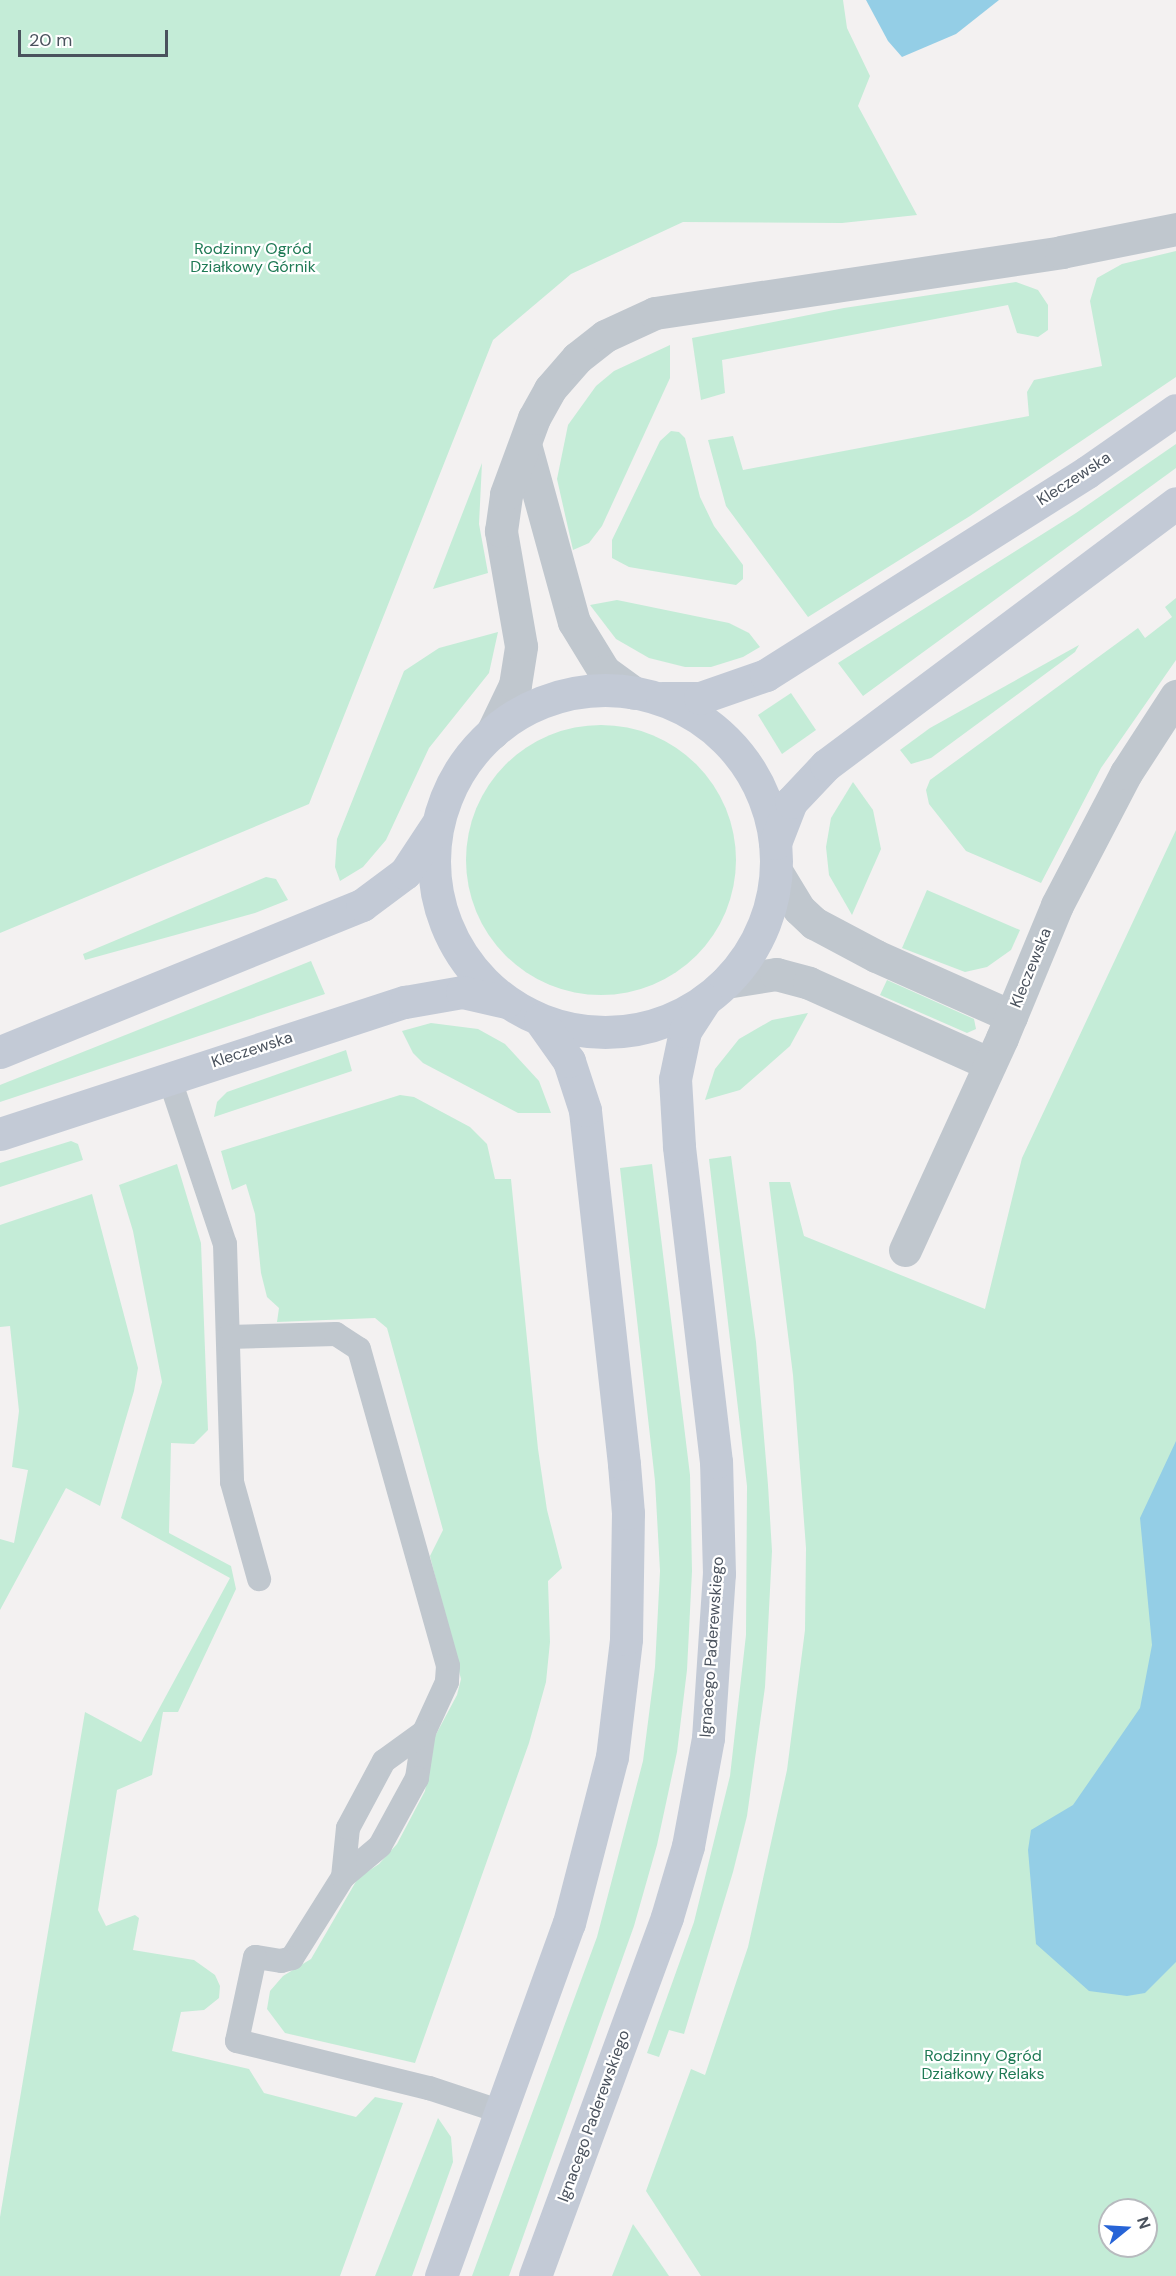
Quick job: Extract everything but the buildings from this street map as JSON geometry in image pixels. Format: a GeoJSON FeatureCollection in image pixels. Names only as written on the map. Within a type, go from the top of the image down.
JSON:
{"type":"FeatureCollection","features":[{"type":"Feature","properties":{"kind":"main road","name":"Kleczewska"},"geometry":{"type":"LineString","coordinates":[[438,822],[458,773],[492,733],[517,715],[563,696],[604,690],[700,698],[766,675],[1087,472],[1176,410]]}},
{"type":"Feature","properties":{"kind":"main road"},"geometry":{"type":"LineString","coordinates":[[775,857],[791,802],[826,765],[1176,503]]}},
{"type":"Feature","properties":{"kind":"main road"},"geometry":{"type":"LineString","coordinates":[[643,695],[704,722],[745,762],[770,814],[775,857]]}},
{"type":"Feature","properties":{"kind":"main road"},"geometry":{"type":"LineString","coordinates":[[438,822],[435,851],[440,909],[466,961],[507,1002],[540,1020],[574,1029],[620,1031],[675,1018],[716,991]]}},
{"type":"Feature","properties":{"kind":"main road"},"geometry":{"type":"LineString","coordinates":[[0,1052],[362,904],[405,873],[438,822]]}},
{"type":"Feature","properties":{"kind":"main road","name":"Ignacego Paderewskiego"},"geometry":{"type":"LineString","coordinates":[[535,2276],[667,1917],[688,1846],[708,1738],[718,1584],[716,1462],[675,1097],[678,1052],[685,1031],[755,943],[766,920],[775,857]]}},
{"type":"Feature","properties":{"kind":"main road","name":"Kleczewska"},"geometry":{"type":"LineString","coordinates":[[0,1134],[315,1029],[442,993],[472,993],[507,1002]]}},
{"type":"Feature","properties":{"kind":"main road"},"geometry":{"type":"LineString","coordinates":[[441,2276],[569,1923],[600,1810],[621,1702],[626,1639],[628,1513],[585,1110],[569,1061],[540,1020]]}},
{"type":"Feature","properties":{"kind":"street"},"geometry":{"type":"LineString","coordinates":[[492,733],[509,701],[519,666],[519,621],[508,585],[501,512],[526,448],[534,418],[561,374],[605,336],[638,319],[745,298],[1061,252],[1176,229]]}},
{"type":"Feature","properties":{"kind":"street"},"geometry":{"type":"LineString","coordinates":[[526,448],[574,622],[604,671],[643,695]]}},
{"type":"Feature","properties":{"kind":"street","name":"Kleczewska"},"geometry":{"type":"LineString","coordinates":[[905,1250],[990,1064],[1057,905],[1126,773],[1176,696]]}},
{"type":"Feature","properties":{"kind":"street"},"geometry":{"type":"LineString","coordinates":[[775,857],[799,909],[814,923],[876,956],[1011,1016]]}},
{"type":"Feature","properties":{"kind":"street"},"geometry":{"type":"LineString","coordinates":[[716,991],[776,974],[809,983],[990,1064]]}},
{"type":"Feature","properties":{"kind":"lane"},"geometry":{"type":"LineString","coordinates":[[169,1077],[225,1244],[232,1482],[259,1579]]}},
{"type":"Feature","properties":{"kind":"lane"},"geometry":{"type":"LineString","coordinates":[[228,1337],[336,1334],[359,1349],[448,1666],[447,1682],[424,1732],[417,1779],[380,1846],[343,1876],[292,1958],[281,1961],[255,1957],[237,2041],[429,2088],[502,2112]]}},
{"type":"Feature","properties":{"kind":"lane"},"geometry":{"type":"LineString","coordinates":[[343,1876],[348,1828],[384,1761],[424,1732]]}},
{"type":"Feature","properties":{"kind":"green space","name":"Rodzinny Ogród Działkowy Górnik"},"geometry":{"type":"Polygon","coordinates":[[[0,0],[843,0],[847,28],[870,76],[858,106],[917,215],[842,223],[683,222],[571,274],[493,340],[309,804],[0,933],[0,0]]]}},
{"type":"Feature","properties":{"kind":"green space"},"geometry":{"type":"Polygon","coordinates":[[[1176,251],[1176,377],[970,516],[808,617],[726,506],[708,440],[733,436],[743,470],[1029,416],[1027,392],[1034,380],[1102,366],[1090,301],[1097,278],[1122,264],[1176,251]]]}},
{"type":"Feature","properties":{"kind":"green space"},"geometry":{"type":"Polygon","coordinates":[[[1016,282],[1038,290],[1048,305],[1048,330],[1038,337],[1017,333],[1008,305],[722,360],[725,393],[701,400],[692,338],[844,308],[1016,282]]]}},
{"type":"Feature","properties":{"kind":"green space"},"geometry":{"type":"Polygon","coordinates":[[[670,345],[670,378],[602,526],[589,543],[573,550],[557,479],[568,425],[596,386],[614,371],[670,345]]]}},
{"type":"Feature","properties":{"kind":"green space"},"geometry":{"type":"Polygon","coordinates":[[[671,431],[679,432],[685,438],[700,497],[714,526],[743,565],[743,579],[736,585],[629,567],[612,558],[612,540],[660,441],[671,431]]]}},
{"type":"Feature","properties":{"kind":"green space"},"geometry":{"type":"Polygon","coordinates":[[[1176,444],[1176,468],[863,696],[838,663],[1076,513],[1176,444]]]}},
{"type":"Feature","properties":{"kind":"green space"},"geometry":{"type":"Polygon","coordinates":[[[482,463],[479,524],[488,573],[433,589],[482,463]]]}},
{"type":"Feature","properties":{"kind":"green space"},"geometry":{"type":"Polygon","coordinates":[[[1176,598],[1176,660],[1101,768],[1041,883],[966,851],[929,804],[926,790],[930,780],[1138,628],[1145,638],[1172,617],[1165,607],[1176,598]]]}},
{"type":"Feature","properties":{"kind":"green space"},"geometry":{"type":"Polygon","coordinates":[[[617,600],[729,623],[749,633],[760,647],[743,657],[711,667],[685,667],[649,658],[616,639],[590,605],[617,600]]]}},
{"type":"Feature","properties":{"kind":"green space"},"geometry":{"type":"Polygon","coordinates":[[[498,632],[489,673],[429,748],[386,840],[363,867],[340,881],[335,867],[337,839],[404,671],[439,648],[498,632]]]}},
{"type":"Feature","properties":{"kind":"green space"},"geometry":{"type":"Polygon","coordinates":[[[1079,645],[1075,652],[931,758],[911,764],[900,750],[930,728],[1079,645]]]}},
{"type":"Feature","properties":{"kind":"green space"},"geometry":{"type":"Polygon","coordinates":[[[791,693],[816,730],[782,754],[758,715],[791,693]]]}},
{"type":"Feature","properties":{"kind":"green space"},"geometry":{"type":"Polygon","coordinates":[[[588,725],[614,725],[653,735],[676,747],[697,764],[714,785],[726,808],[734,834],[736,860],[734,886],[726,912],[714,935],[697,956],[676,973],[640,990],[614,995],[588,995],[562,990],[537,979],[515,965],[496,946],[482,924],[471,899],[466,873],[466,847],[471,821],[482,796],[496,774],[515,755],[537,741],[562,730],[588,725]]]}},
{"type":"Feature","properties":{"kind":"green space"},"geometry":{"type":"Polygon","coordinates":[[[853,782],[873,810],[881,849],[852,915],[829,875],[826,847],[831,818],[853,782]]]}},
{"type":"Feature","properties":{"kind":"green space","name":"Rodzinny Ogród Działkowy Relaks"},"geometry":{"type":"Polygon","coordinates":[[[1176,830],[1176,2276],[701,2276],[646,2191],[691,2069],[705,2075],[748,1947],[787,1770],[805,1630],[806,1548],[793,1375],[769,1182],[790,1182],[804,1236],[985,1309],[1022,1158],[1176,830]]]}},
{"type":"Feature","properties":{"kind":"green space"},"geometry":{"type":"Polygon","coordinates":[[[266,877],[276,879],[288,900],[255,913],[85,960],[83,954],[266,877]]]}},
{"type":"Feature","properties":{"kind":"green space"},"geometry":{"type":"Polygon","coordinates":[[[927,890],[1020,930],[1011,950],[987,967],[965,972],[902,948],[927,890]]]}},
{"type":"Feature","properties":{"kind":"green space"},"geometry":{"type":"Polygon","coordinates":[[[311,961],[325,994],[0,1102],[0,1085],[311,961]]]}},
{"type":"Feature","properties":{"kind":"green space"},"geometry":{"type":"Polygon","coordinates":[[[887,980],[974,1019],[976,1029],[967,1033],[880,995],[887,980]]]}},
{"type":"Feature","properties":{"kind":"green space"},"geometry":{"type":"Polygon","coordinates":[[[808,1013],[790,1046],[740,1090],[705,1100],[715,1069],[739,1039],[772,1020],[808,1013]]]}},
{"type":"Feature","properties":{"kind":"green space"},"geometry":{"type":"Polygon","coordinates":[[[431,1023],[478,1029],[505,1044],[539,1081],[551,1113],[518,1113],[423,1063],[413,1053],[402,1031],[431,1023]]]}},
{"type":"Feature","properties":{"kind":"green space"},"geometry":{"type":"Polygon","coordinates":[[[346,1050],[352,1071],[214,1117],[217,1102],[227,1092],[346,1050]]]}},
{"type":"Feature","properties":{"kind":"green space"},"geometry":{"type":"Polygon","coordinates":[[[400,1095],[414,1097],[470,1127],[487,1144],[495,1179],[511,1179],[538,1449],[547,1510],[562,1568],[548,1581],[550,1642],[546,1682],[529,1743],[415,2063],[285,2033],[267,2009],[270,1991],[283,1976],[311,1959],[358,1878],[379,1864],[397,1844],[425,1791],[433,1740],[457,1695],[461,1679],[430,1556],[443,1530],[387,1328],[375,1318],[277,1322],[279,1308],[267,1297],[261,1273],[255,1214],[246,1184],[232,1190],[221,1151],[400,1095]]]}},
{"type":"Feature","properties":{"kind":"green space"},"geometry":{"type":"Polygon","coordinates":[[[71,1141],[78,1144],[83,1160],[0,1187],[0,1163],[71,1141]]]}},
{"type":"Feature","properties":{"kind":"green space"},"geometry":{"type":"Polygon","coordinates":[[[731,1156],[756,1342],[768,1485],[772,1551],[765,1687],[747,1816],[733,1872],[684,2034],[669,2030],[659,2057],[647,2053],[694,1922],[730,1776],[746,1635],[747,1486],[709,1159],[731,1156]]]}},
{"type":"Feature","properties":{"kind":"green space"},"geometry":{"type":"Polygon","coordinates":[[[177,1164],[201,1243],[208,1430],[194,1444],[171,1443],[169,1533],[231,1566],[236,1589],[178,1712],[163,1712],[152,1775],[117,1790],[98,1910],[106,1926],[135,1915],[139,1918],[133,1950],[194,1960],[215,1975],[220,1986],[219,1998],[204,2010],[181,2012],[172,2051],[249,2069],[264,2093],[356,2117],[375,2097],[403,2103],[340,2276],[0,2276],[0,2217],[85,1712],[141,1742],[230,1578],[121,1518],[162,1382],[133,1231],[119,1185],[177,1164]]]}},
{"type":"Feature","properties":{"kind":"green space"},"geometry":{"type":"Polygon","coordinates":[[[652,1164],[690,1475],[692,1571],[687,1670],[677,1752],[657,1845],[634,1926],[509,2276],[472,2276],[597,1937],[643,1761],[655,1667],[660,1571],[655,1481],[620,1168],[652,1164]]]}},
{"type":"Feature","properties":{"kind":"green space"},"geometry":{"type":"Polygon","coordinates":[[[92,1194],[138,1368],[134,1391],[100,1506],[66,1488],[0,1610],[0,1539],[14,1543],[28,1470],[12,1467],[19,1411],[10,1326],[0,1327],[0,1225],[92,1194]]]}},
{"type":"Feature","properties":{"kind":"green space"},"geometry":{"type":"Polygon","coordinates":[[[438,2118],[451,2137],[453,2162],[412,2276],[375,2276],[438,2118]]]}},
{"type":"Feature","properties":{"kind":"green space"},"geometry":{"type":"Polygon","coordinates":[[[633,2224],[652,2251],[669,2276],[612,2276],[633,2224]]]}},
{"type":"Feature","properties":{"kind":"water"},"geometry":{"type":"Polygon","coordinates":[[[866,0],[999,0],[956,34],[902,57],[888,41],[866,0]]]}},
{"type":"Feature","properties":{"kind":"water"},"geometry":{"type":"Polygon","coordinates":[[[1176,1441],[1176,1962],[1145,1993],[1127,1996],[1089,1991],[1036,1944],[1028,1850],[1031,1830],[1073,1805],[1140,1708],[1152,1645],[1140,1518],[1176,1441]]]}}]}
